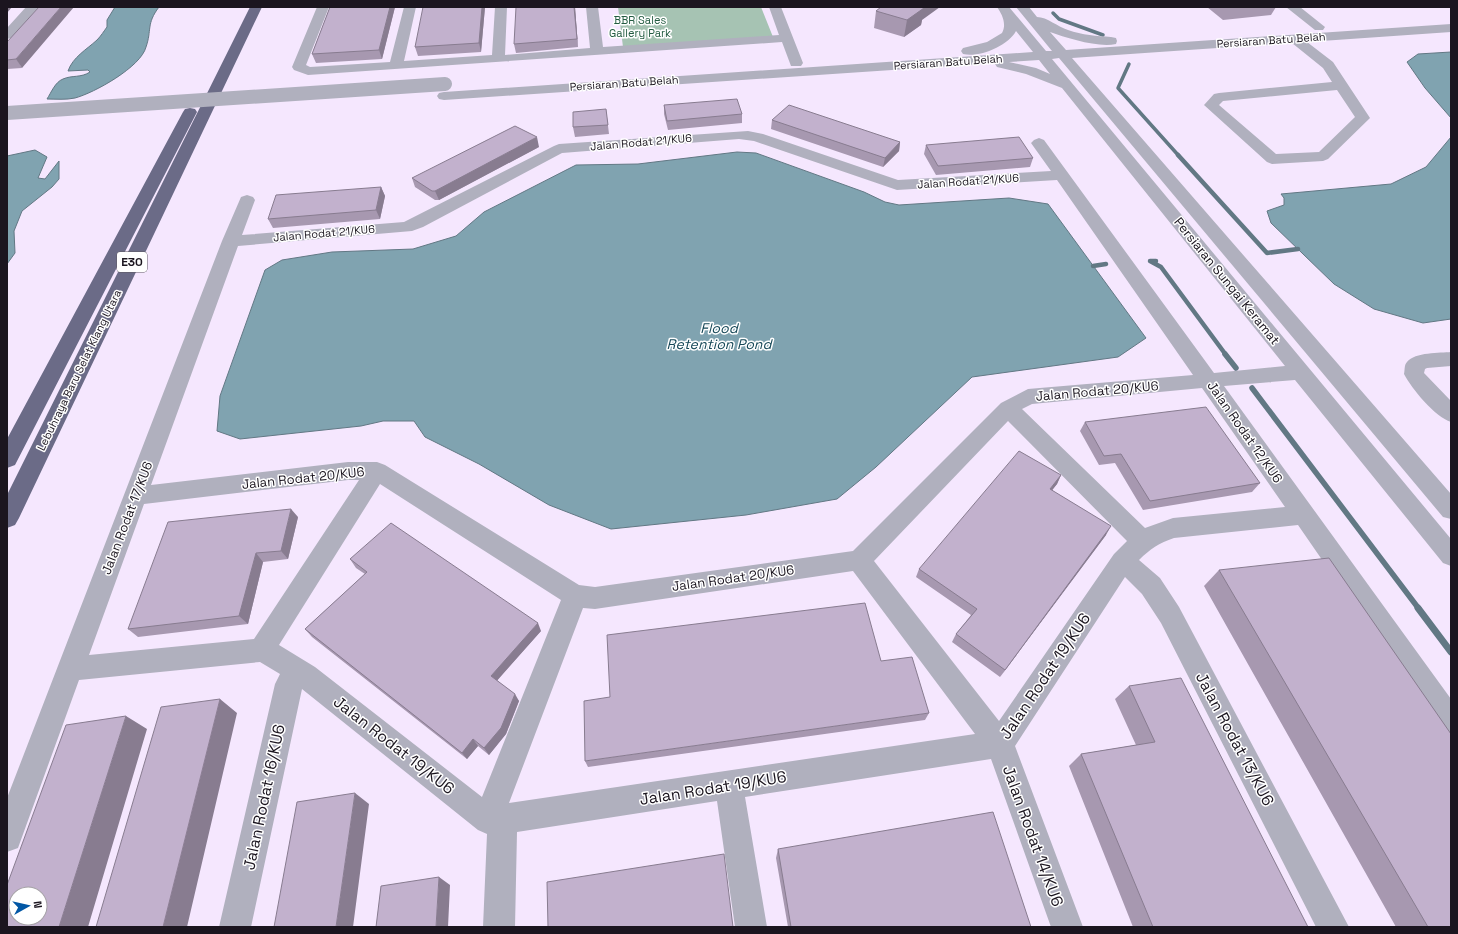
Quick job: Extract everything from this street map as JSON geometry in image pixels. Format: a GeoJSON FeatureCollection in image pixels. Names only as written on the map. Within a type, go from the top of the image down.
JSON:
{"type":"FeatureCollection","features":[{"type":"Feature","properties":{"kind":"highway","name":"Lebuhraya Baru Selat Klang Utara"},"geometry":{"type":"LineString","coordinates":[[7,459],[201,89],[241,7]]}},
{"type":"Feature","properties":{"kind":"highway","name":"Lebuhraya Baru Selat Klang Utara"},"geometry":{"type":"LineString","coordinates":[[7,518],[256,7]]}},
{"type":"Feature","properties":{"kind":"street"},"geometry":{"type":"LineString","coordinates":[[7,35],[33,7]]}},
{"type":"Feature","properties":{"kind":"street"},"geometry":{"type":"LineString","coordinates":[[323,7],[299,67],[308,71],[787,38]]}},
{"type":"Feature","properties":{"kind":"street"},"geometry":{"type":"LineString","coordinates":[[396,66],[410,7]]}},
{"type":"Feature","properties":{"kind":"street"},"geometry":{"type":"LineString","coordinates":[[498,59],[501,7]]}},
{"type":"Feature","properties":{"kind":"street"},"geometry":{"type":"LineString","coordinates":[[592,7],[597,52]]}},
{"type":"Feature","properties":{"kind":"street"},"geometry":{"type":"LineString","coordinates":[[759,74],[789,69],[796,63],[775,7]]}},
{"type":"Feature","properties":{"kind":"street"},"geometry":{"type":"LineString","coordinates":[[1292,7],[1318,27]]}},
{"type":"Feature","properties":{"kind":"street"},"geometry":{"type":"LineString","coordinates":[[973,56],[998,43],[1006,37],[1010,30],[1006,10]]}},
{"type":"Feature","properties":{"kind":"street","name":"Persiaran Sungai Keramat"},"geometry":{"type":"LineString","coordinates":[[1006,10],[1451,556]]}},
{"type":"Feature","properties":{"kind":"street"},"geometry":{"type":"LineString","coordinates":[[1025,10],[1043,23],[1062,32],[1119,46]]}},
{"type":"Feature","properties":{"kind":"street","name":"Persiaran Sungai Keramat"},"geometry":{"type":"LineString","coordinates":[[1025,10],[1058,50],[1090,73],[1451,510]]}},
{"type":"Feature","properties":{"kind":"street","name":"Persiaran Batu Belah"},"geometry":{"type":"LineString","coordinates":[[1119,46],[1318,27],[1451,18]]}},
{"type":"Feature","properties":{"kind":"street","name":"Persiaran Batu Belah"},"geometry":{"type":"LineString","coordinates":[[445,90],[759,74],[1039,51],[1294,38],[1451,28]]}},
{"type":"Feature","properties":{"kind":"street"},"geometry":{"type":"LineString","coordinates":[[1294,38],[1328,65],[1363,118],[1323,156],[1272,159],[1211,105],[1219,97],[1341,85]]}},
{"type":"Feature","properties":{"kind":"street"},"geometry":{"type":"LineString","coordinates":[[1090,73],[1119,46]]}},
{"type":"Feature","properties":{"kind":"street"},"geometry":{"type":"LineString","coordinates":[[973,56],[1031,71],[1067,86]]}},
{"type":"Feature","properties":{"kind":"street","name":"Persiaran Batu Belah"},"geometry":{"type":"LineString","coordinates":[[445,90],[796,63],[973,56]]}},
{"type":"Feature","properties":{"kind":"street"},"geometry":{"type":"LineString","coordinates":[[7,113],[445,90]]}},
{"type":"Feature","properties":{"kind":"street"},"geometry":{"type":"LineString","coordinates":[[110,120],[445,90]]}},
{"type":"Feature","properties":{"kind":"street","name":"Jalan Rodat 21/KU6"},"geometry":{"type":"LineString","coordinates":[[231,241],[406,227],[417,223],[559,149],[566,148],[748,135],[897,185],[1061,174]]}},
{"type":"Feature","properties":{"kind":"street","name":"Jalan Rodat 12/KU6"},"geometry":{"type":"LineString","coordinates":[[1039,143],[1451,722]]}},
{"type":"Feature","properties":{"kind":"street","name":"Jalan Rodat 17/KU6"},"geometry":{"type":"LineString","coordinates":[[7,837],[247,200]]}},
{"type":"Feature","properties":{"kind":"street"},"geometry":{"type":"LineString","coordinates":[[1451,359],[1424,361],[1415,365],[1414,374],[1451,414]]}},
{"type":"Feature","properties":{"kind":"street","name":"Jalan Rodat 20/KU6"},"geometry":{"type":"LineString","coordinates":[[136,496],[348,471],[377,471],[575,596],[595,598],[859,560],[1008,408],[1028,397],[1301,372]]}},
{"type":"Feature","properties":{"kind":"street"},"geometry":{"type":"LineString","coordinates":[[1008,408],[1143,540]]}},
{"type":"Feature","properties":{"kind":"street"},"geometry":{"type":"LineString","coordinates":[[70,669],[261,650],[377,471]]}},
{"type":"Feature","properties":{"kind":"street","name":"Jalan Rodat 19/KU6"},"geometry":{"type":"LineString","coordinates":[[261,650],[275,656],[300,672],[495,820],[729,786],[1000,744],[1122,561],[1143,540],[1173,528],[1304,515]]}},
{"type":"Feature","properties":{"kind":"street","name":"Jalan Rodat 14/KU6"},"geometry":{"type":"LineString","coordinates":[[859,560],[1000,744],[1067,927]]}},
{"type":"Feature","properties":{"kind":"street","name":"Jalan Rodat 13/KU6"},"geometry":{"type":"LineString","coordinates":[[1122,561],[1151,586],[1170,615],[1333,927]]}},
{"type":"Feature","properties":{"kind":"street"},"geometry":{"type":"LineString","coordinates":[[499,927],[495,820],[575,596]]}},
{"type":"Feature","properties":{"kind":"street","name":"Jalan Rodat 16/KU6"},"geometry":{"type":"LineString","coordinates":[[235,927],[288,684],[300,672]]}},
{"type":"Feature","properties":{"kind":"street"},"geometry":{"type":"LineString","coordinates":[[729,786],[751,927]]}},
{"type":"Feature","properties":{"kind":"green space","name":"BBR Sales Gallery Park"},"geometry":{"type":"Polygon","coordinates":[[[618,7],[761,7],[773,37],[623,47],[618,7]]]}},
{"type":"Feature","properties":{"kind":"water"},"geometry":{"type":"Polygon","coordinates":[[[115,7],[159,7],[152,18],[148,41],[142,55],[126,71],[93,91],[72,99],[47,99],[55,85],[60,80],[90,72],[88,70],[68,71],[76,58],[102,34],[107,27],[107,20],[115,7]]]}},
{"type":"Feature","properties":{"kind":"water"},"geometry":{"type":"Polygon","coordinates":[[[1451,52],[1451,118],[1425,88],[1407,62],[1418,54],[1451,52]]]}},
{"type":"Feature","properties":{"kind":"water"},"geometry":{"type":"Polygon","coordinates":[[[1451,137],[1451,319],[1423,323],[1374,309],[1334,284],[1271,223],[1267,211],[1284,205],[1284,198],[1281,194],[1391,184],[1426,167],[1451,137]]]}},
{"type":"Feature","properties":{"kind":"water"},"geometry":{"type":"Polygon","coordinates":[[[35,150],[47,157],[38,178],[45,179],[59,161],[59,179],[52,187],[22,211],[14,231],[15,253],[7,264],[7,156],[35,150]]]}},
{"type":"Feature","properties":{"kind":"water","name":"Flood Retention Pond"},"geometry":{"type":"Polygon","coordinates":[[[737,152],[756,153],[864,192],[885,202],[899,205],[1009,198],[1048,204],[1146,338],[1118,357],[972,377],[876,467],[837,499],[746,515],[611,529],[549,505],[479,464],[425,437],[414,421],[383,421],[361,426],[240,439],[217,431],[220,396],[265,270],[282,260],[332,252],[413,249],[456,236],[484,212],[576,165],[638,164],[737,152]]]}},
{"type":"Feature","properties":{"kind":"building"},"geometry":{"type":"Polygon","coordinates":[[[39,7],[61,7],[16,59],[7,60],[7,42],[39,7]]]}},
{"type":"Feature","properties":{"kind":"building"},"geometry":{"type":"Polygon","coordinates":[[[330,7],[390,7],[379,50],[312,54],[330,7]]]}},
{"type":"Feature","properties":{"kind":"building"},"geometry":{"type":"Polygon","coordinates":[[[423,7],[482,7],[479,43],[415,47],[423,7]]]}},
{"type":"Feature","properties":{"kind":"building"},"geometry":{"type":"Polygon","coordinates":[[[516,7],[574,7],[577,39],[514,44],[516,7]]]}},
{"type":"Feature","properties":{"kind":"building"},"geometry":{"type":"Polygon","coordinates":[[[881,7],[924,8],[907,20],[876,11],[881,7]]]}},
{"type":"Feature","properties":{"kind":"building"},"geometry":{"type":"Polygon","coordinates":[[[737,99],[742,114],[667,121],[664,105],[737,99]]]}},
{"type":"Feature","properties":{"kind":"building"},"geometry":{"type":"Polygon","coordinates":[[[789,105],[900,142],[885,158],[772,120],[789,105]]]}},
{"type":"Feature","properties":{"kind":"building"},"geometry":{"type":"Polygon","coordinates":[[[606,109],[608,125],[573,127],[573,112],[606,109]]]}},
{"type":"Feature","properties":{"kind":"building"},"geometry":{"type":"Polygon","coordinates":[[[515,126],[537,137],[435,191],[432,191],[412,178],[515,126]]]}},
{"type":"Feature","properties":{"kind":"building"},"geometry":{"type":"Polygon","coordinates":[[[1019,137],[1033,158],[938,166],[926,145],[1019,137]]]}},
{"type":"Feature","properties":{"kind":"building"},"geometry":{"type":"Polygon","coordinates":[[[381,187],[376,210],[268,219],[276,195],[381,187]]]}},
{"type":"Feature","properties":{"kind":"building"},"geometry":{"type":"Polygon","coordinates":[[[1206,407],[1260,483],[1150,501],[1121,454],[1104,456],[1085,422],[1206,407]]]}},
{"type":"Feature","properties":{"kind":"building"},"geometry":{"type":"Polygon","coordinates":[[[1019,451],[1061,475],[1050,489],[1111,526],[1005,670],[956,634],[977,609],[919,569],[1019,451]]]}},
{"type":"Feature","properties":{"kind":"building"},"geometry":{"type":"Polygon","coordinates":[[[291,509],[281,551],[256,553],[239,616],[128,629],[168,522],[291,509]]]}},
{"type":"Feature","properties":{"kind":"building"},"geometry":{"type":"Polygon","coordinates":[[[391,523],[538,623],[491,676],[515,694],[501,728],[484,748],[473,739],[462,753],[305,629],[367,572],[350,559],[391,523]]]}},
{"type":"Feature","properties":{"kind":"building"},"geometry":{"type":"Polygon","coordinates":[[[1329,558],[1451,734],[1451,927],[1428,927],[1219,570],[1329,558]]]}},
{"type":"Feature","properties":{"kind":"building"},"geometry":{"type":"Polygon","coordinates":[[[865,603],[881,661],[912,657],[929,713],[585,761],[584,701],[610,697],[607,635],[865,603]]]}},
{"type":"Feature","properties":{"kind":"building"},"geometry":{"type":"Polygon","coordinates":[[[1181,678],[1308,927],[1153,927],[1081,754],[1155,742],[1129,686],[1181,678]]]}},
{"type":"Feature","properties":{"kind":"building"},"geometry":{"type":"Polygon","coordinates":[[[220,699],[163,927],[96,927],[161,707],[220,699]]]}},
{"type":"Feature","properties":{"kind":"building"},"geometry":{"type":"Polygon","coordinates":[[[126,716],[59,927],[7,927],[7,885],[66,725],[126,716]]]}},
{"type":"Feature","properties":{"kind":"building"},"geometry":{"type":"Polygon","coordinates":[[[355,793],[336,927],[274,927],[297,802],[355,793]]]}},
{"type":"Feature","properties":{"kind":"building"},"geometry":{"type":"Polygon","coordinates":[[[993,812],[1031,927],[791,927],[778,849],[993,812]]]}},
{"type":"Feature","properties":{"kind":"building"},"geometry":{"type":"Polygon","coordinates":[[[724,854],[733,927],[548,927],[547,882],[724,854]]]}},
{"type":"Feature","properties":{"kind":"building"},"geometry":{"type":"Polygon","coordinates":[[[439,877],[436,927],[376,927],[381,886],[439,877]]]}},
{"type":"Feature","properties":{"kind":"waterway"},"geometry":{"type":"LineString","coordinates":[[1053,13],[1059,19],[1103,35]]}},
{"type":"Feature","properties":{"kind":"waterway"},"geometry":{"type":"LineString","coordinates":[[1129,64],[1118,88],[1179,156]]}},
{"type":"Feature","properties":{"kind":"waterway"},"geometry":{"type":"LineString","coordinates":[[1178,155],[1267,253],[1298,249]]}},
{"type":"Feature","properties":{"kind":"waterway"},"geometry":{"type":"LineString","coordinates":[[1156,261],[1150,261],[1161,267],[1226,355]]}},
{"type":"Feature","properties":{"kind":"waterway"},"geometry":{"type":"LineString","coordinates":[[1093,266],[1106,264]]}},
{"type":"Feature","properties":{"kind":"waterway"},"geometry":{"type":"LineString","coordinates":[[1225,354],[1236,368]]}},
{"type":"Feature","properties":{"kind":"waterway"},"geometry":{"type":"LineString","coordinates":[[1252,388],[1419,609]]}},
{"type":"Feature","properties":{"kind":"waterway"},"geometry":{"type":"LineString","coordinates":[[1418,608],[1451,652]]}}]}
